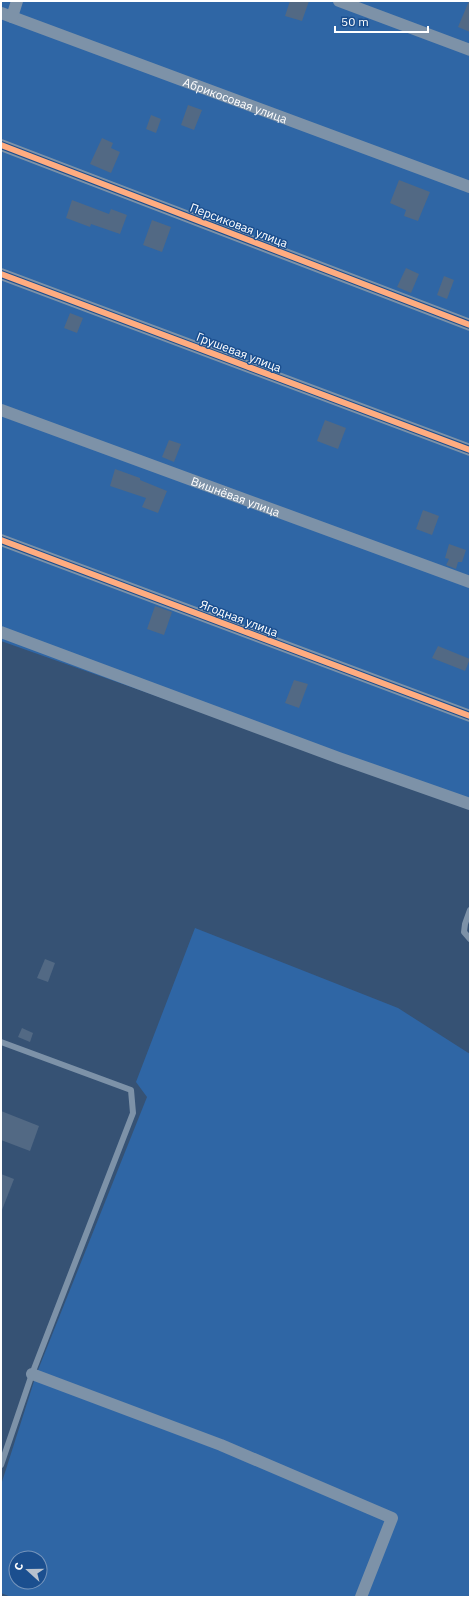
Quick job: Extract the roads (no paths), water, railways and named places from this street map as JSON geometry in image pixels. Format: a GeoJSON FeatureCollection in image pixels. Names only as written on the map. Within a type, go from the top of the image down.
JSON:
{"type":"FeatureCollection","features":[{"type":"Feature","properties":{"kind":"street"},"geometry":{"type":"LineString","coordinates":[[6,15],[17,1]]}},
{"type":"Feature","properties":{"kind":"street"},"geometry":{"type":"LineString","coordinates":[[339,1],[470,50]]}},
{"type":"Feature","properties":{"kind":"street","name":"Абрикосовая улица"},"geometry":{"type":"LineString","coordinates":[[6,15],[470,187]]}},
{"type":"Feature","properties":{"kind":"street","name":"Персиковая улица"},"geometry":{"type":"LineString","coordinates":[[1,145],[470,325]]}},
{"type":"Feature","properties":{"kind":"street","name":"Грушевая улица"},"geometry":{"type":"LineString","coordinates":[[1,274],[470,450]]}},
{"type":"Feature","properties":{"kind":"street","name":"Вишнёвая улица"},"geometry":{"type":"LineString","coordinates":[[1,410],[470,582]]}},
{"type":"Feature","properties":{"kind":"street","name":"Ягодная улица"},"geometry":{"type":"LineString","coordinates":[[1,540],[470,716]]}},
{"type":"Feature","properties":{"kind":"street"},"geometry":{"type":"LineString","coordinates":[[1,632],[339,758],[470,804]]}},
{"type":"Feature","properties":{"kind":"street"},"geometry":{"type":"LineString","coordinates":[[32,1374],[221,1445],[392,1518],[361,1597]]}},
{"type":"Feature","properties":{"kind":"lane"},"geometry":{"type":"LineString","coordinates":[[470,910],[464,932],[470,939]]}},
{"type":"Feature","properties":{"kind":"lane"},"geometry":{"type":"LineString","coordinates":[[1,1042],[131,1090],[133,1113],[32,1374],[1,1465]]}}]}
